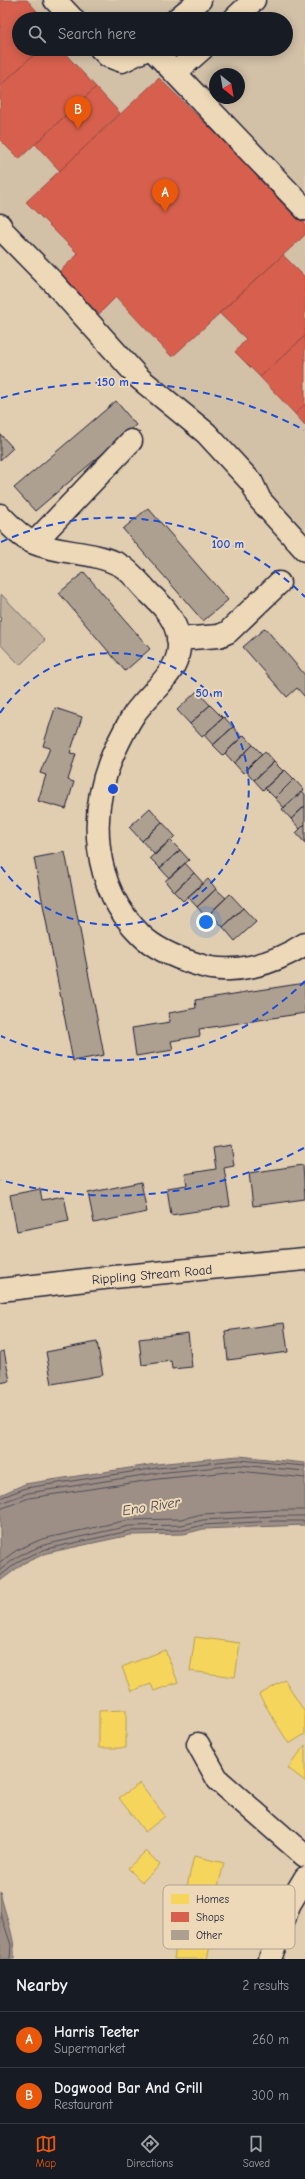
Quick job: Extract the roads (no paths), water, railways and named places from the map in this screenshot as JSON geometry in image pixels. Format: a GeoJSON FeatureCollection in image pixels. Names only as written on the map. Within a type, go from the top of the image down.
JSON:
{"type":"FeatureCollection","features":[{"type":"Feature","properties":{"kind":"street"},"geometry":{"type":"LineString","coordinates":[[55,0],[66,12]]}},
{"type":"Feature","properties":{"kind":"street"},"geometry":{"type":"LineString","coordinates":[[185,12],[200,0]]}},
{"type":"Feature","properties":{"kind":"street"},"geometry":{"type":"LineString","coordinates":[[241,12],[254,0]]}},
{"type":"Feature","properties":{"kind":"street"},"geometry":{"type":"LineString","coordinates":[[108,56],[122,61],[132,56]]}},
{"type":"Feature","properties":{"kind":"street"},"geometry":{"type":"LineString","coordinates":[[159,56],[305,209]]}},
{"type":"Feature","properties":{"kind":"street"},"geometry":{"type":"LineString","coordinates":[[175,73],[194,56]]}},
{"type":"Feature","properties":{"kind":"street"},"geometry":{"type":"LineString","coordinates":[[0,225],[2,230],[52,281],[139,378],[206,433],[252,483],[260,500],[305,550]]}},
{"type":"Feature","properties":{"kind":"street"},"geometry":{"type":"LineString","coordinates":[[34,543],[131,441]]}},
{"type":"Feature","properties":{"kind":"street"},"geometry":{"type":"LineString","coordinates":[[0,515],[16,531],[34,543],[96,556],[121,566],[166,609],[178,632],[178,657],[172,668],[135,714],[114,752],[107,772],[98,819],[97,839],[99,860],[116,904],[142,936],[178,958],[199,965],[214,968],[239,968],[262,965],[286,956],[305,944]]}},
{"type":"Feature","properties":{"kind":"street"},"geometry":{"type":"LineString","coordinates":[[178,639],[219,636],[228,632],[279,583]]}},
{"type":"Feature","properties":{"kind":"street","name":"Rippling Stream Road"},"geometry":{"type":"LineString","coordinates":[[0,1290],[103,1278],[305,1259]]}},
{"type":"Feature","properties":{"kind":"street"},"geometry":{"type":"LineString","coordinates":[[198,1744],[218,1780],[305,1856]]}},
{"type":"Feature","properties":{"kind":"street"},"geometry":{"type":"LineString","coordinates":[[295,1895],[305,1878]]}},
{"type":"Feature","properties":{"kind":"street"},"geometry":{"type":"LineString","coordinates":[[270,1959],[274,1949]]}},
{"type":"Feature","properties":{"kind":"water","name":"Eno River"},"geometry":{"type":"Polygon","coordinates":[[[239,1456],[305,1463],[305,1525],[203,1529],[184,1534],[130,1535],[47,1553],[24,1563],[0,1581],[0,1495],[25,1484],[156,1464],[239,1456]]]}},
{"type":"Feature","properties":{"kind":"water"},"geometry":{"type":"Polygon","coordinates":[[[0,1891],[12,1933],[14,1959],[0,1959],[0,1891]]]}},
{"type":"Feature","properties":{"kind":"place","name":"Dogwood Bar And Grill"},"geometry":{"type":"Point","coordinates":[78,129]}},
{"type":"Feature","properties":{"kind":"place","name":"Harris Teeter"},"geometry":{"type":"Point","coordinates":[165,212]}}]}
